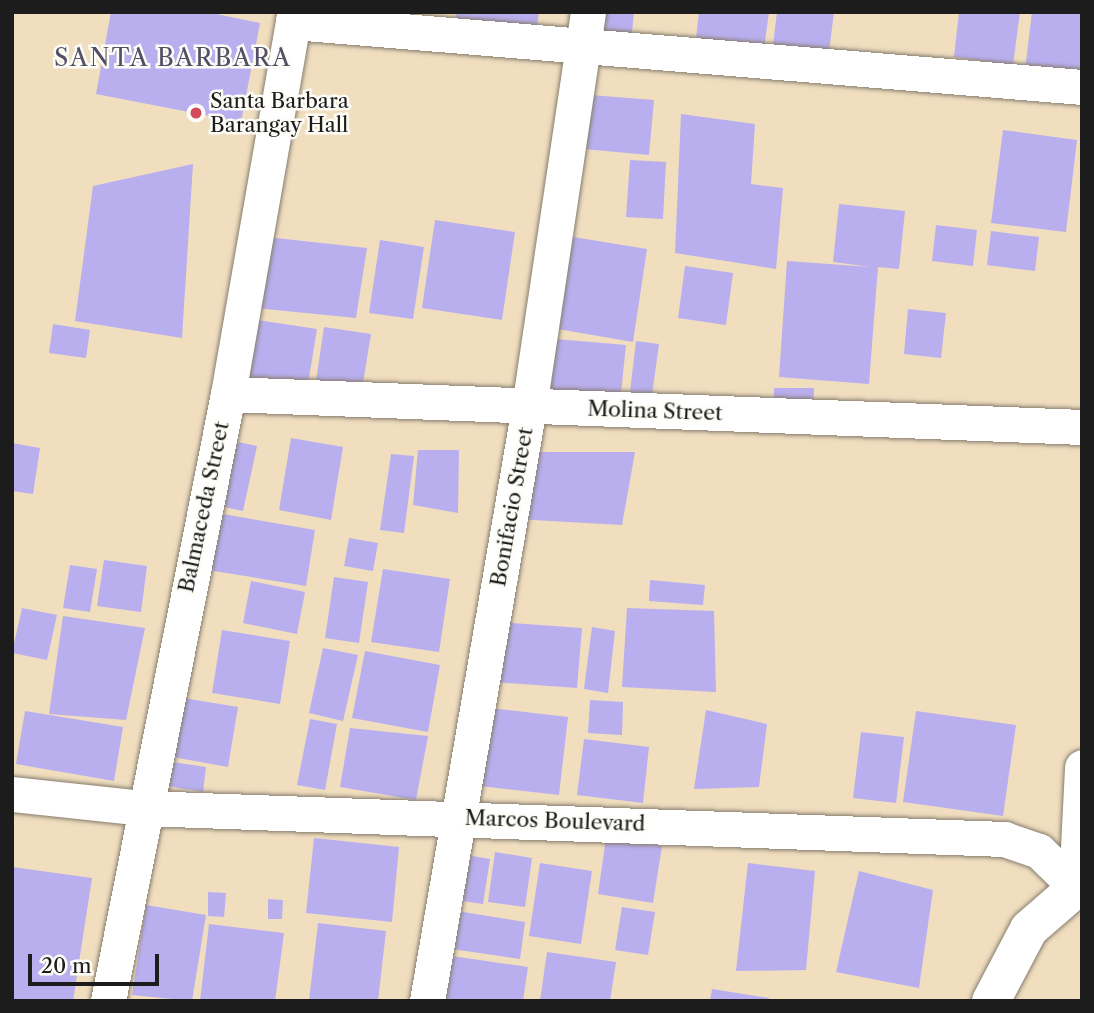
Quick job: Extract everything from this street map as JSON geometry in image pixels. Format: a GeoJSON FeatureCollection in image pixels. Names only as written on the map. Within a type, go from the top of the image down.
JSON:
{"type":"FeatureCollection","features":[{"type":"Feature","properties":{"kind":"main road"},"geometry":{"type":"LineString","coordinates":[[990,1001],[1029,929],[1079,885]]}},
{"type":"Feature","properties":{"kind":"street","name":"Bonifacio Street"},"geometry":{"type":"LineString","coordinates":[[427,1001],[530,407],[588,12]]}},
{"type":"Feature","properties":{"kind":"street"},"geometry":{"type":"LineString","coordinates":[[294,17],[582,47],[1082,87]]}},
{"type":"Feature","properties":{"kind":"street","name":"Balmaceda Street"},"geometry":{"type":"LineString","coordinates":[[108,1001],[143,808],[228,394],[294,17]]}},
{"type":"Feature","properties":{"kind":"street","name":"Molina Street"},"geometry":{"type":"LineString","coordinates":[[228,394],[1082,427]]}},
{"type":"Feature","properties":{"kind":"street"},"geometry":{"type":"LineString","coordinates":[[1079,885],[1082,767]]}},
{"type":"Feature","properties":{"kind":"street","name":"Marcos Boulevard"},"geometry":{"type":"LineString","coordinates":[[12,793],[143,808],[457,817],[1004,839],[1039,851],[1079,885]]}},
{"type":"Feature","properties":{"kind":"building"},"geometry":{"type":"Polygon","coordinates":[[[111,12],[207,12],[260,23],[241,122],[96,94],[111,12]]]}},
{"type":"Feature","properties":{"kind":"building"},"geometry":{"type":"Polygon","coordinates":[[[457,12],[539,12],[536,34],[455,21],[457,12]]]}},
{"type":"Feature","properties":{"kind":"building"},"geometry":{"type":"Polygon","coordinates":[[[593,12],[634,12],[631,43],[590,37],[593,12]]]}},
{"type":"Feature","properties":{"kind":"building"},"geometry":{"type":"Polygon","coordinates":[[[699,12],[769,12],[763,56],[695,48],[699,12]]]}},
{"type":"Feature","properties":{"kind":"building"},"geometry":{"type":"Polygon","coordinates":[[[777,12],[834,12],[829,52],[773,45],[777,12]]]}},
{"type":"Feature","properties":{"kind":"building"},"geometry":{"type":"Polygon","coordinates":[[[959,12],[1020,12],[1013,65],[954,57],[959,12]]]}},
{"type":"Feature","properties":{"kind":"building"},"geometry":{"type":"Polygon","coordinates":[[[1032,12],[1082,12],[1082,77],[1025,70],[1032,12]]]}},
{"type":"Feature","properties":{"kind":"building"},"geometry":{"type":"Polygon","coordinates":[[[578,94],[654,100],[649,155],[573,148],[578,94]]]}},
{"type":"Feature","properties":{"kind":"building"},"geometry":{"type":"Polygon","coordinates":[[[681,114],[755,124],[751,184],[783,188],[776,269],[675,253],[681,114]]]}},
{"type":"Feature","properties":{"kind":"building"},"geometry":{"type":"Polygon","coordinates":[[[1003,130],[1077,140],[1066,232],[991,223],[1003,130]]]}},
{"type":"Feature","properties":{"kind":"building"},"geometry":{"type":"Polygon","coordinates":[[[630,160],[666,162],[663,219],[626,217],[630,160]]]}},
{"type":"Feature","properties":{"kind":"building"},"geometry":{"type":"Polygon","coordinates":[[[193,164],[182,338],[75,321],[93,186],[193,164]]]}},
{"type":"Feature","properties":{"kind":"building"},"geometry":{"type":"Polygon","coordinates":[[[839,204],[905,211],[899,269],[878,267],[869,384],[779,377],[787,261],[871,267],[833,262],[839,204]]]}},
{"type":"Feature","properties":{"kind":"building"},"geometry":{"type":"Polygon","coordinates":[[[435,220],[515,232],[502,320],[422,308],[435,220]]]}},
{"type":"Feature","properties":{"kind":"building"},"geometry":{"type":"Polygon","coordinates":[[[936,225],[977,230],[973,266],[932,261],[936,225]]]}},
{"type":"Feature","properties":{"kind":"building"},"geometry":{"type":"Polygon","coordinates":[[[991,231],[1039,237],[1035,271],[987,265],[991,231]]]}},
{"type":"Feature","properties":{"kind":"building"},"geometry":{"type":"Polygon","coordinates":[[[567,236],[647,249],[633,342],[552,328],[567,236]]]}},
{"type":"Feature","properties":{"kind":"building"},"geometry":{"type":"Polygon","coordinates":[[[267,237],[367,248],[356,318],[255,308],[267,237]]]}},
{"type":"Feature","properties":{"kind":"building"},"geometry":{"type":"Polygon","coordinates":[[[380,240],[424,247],[413,319],[369,313],[380,240]]]}},
{"type":"Feature","properties":{"kind":"building"},"geometry":{"type":"Polygon","coordinates":[[[685,266],[733,273],[726,325],[678,318],[685,266]]]}},
{"type":"Feature","properties":{"kind":"building"},"geometry":{"type":"Polygon","coordinates":[[[908,309],[946,313],[941,358],[904,354],[908,309]]]}},
{"type":"Feature","properties":{"kind":"building"},"geometry":{"type":"Polygon","coordinates":[[[250,319],[317,329],[307,390],[241,380],[250,319]]]}},
{"type":"Feature","properties":{"kind":"building"},"geometry":{"type":"Polygon","coordinates":[[[53,324],[90,330],[86,358],[49,353],[53,324]]]}},
{"type":"Feature","properties":{"kind":"building"},"geometry":{"type":"Polygon","coordinates":[[[324,327],[371,334],[361,395],[315,388],[324,327]]]}},
{"type":"Feature","properties":{"kind":"building"},"geometry":{"type":"Polygon","coordinates":[[[544,338],[626,345],[620,402],[539,393],[544,338]]]}},
{"type":"Feature","properties":{"kind":"building"},"geometry":{"type":"Polygon","coordinates":[[[636,341],[659,344],[652,395],[630,392],[636,341]]]}},
{"type":"Feature","properties":{"kind":"building"},"geometry":{"type":"Polygon","coordinates":[[[774,388],[814,388],[813,410],[774,410],[774,388]]]}},
{"type":"Feature","properties":{"kind":"building"},"geometry":{"type":"Polygon","coordinates":[[[291,438],[343,447],[331,520],[279,510],[291,438]]]}},
{"type":"Feature","properties":{"kind":"building"},"geometry":{"type":"Polygon","coordinates":[[[228,440],[257,446],[243,511],[215,505],[228,440]]]}},
{"type":"Feature","properties":{"kind":"building"},"geometry":{"type":"Polygon","coordinates":[[[12,443],[40,448],[33,494],[12,491],[12,443]]]}},
{"type":"Feature","properties":{"kind":"building"},"geometry":{"type":"Polygon","coordinates":[[[418,450],[459,450],[458,513],[413,505],[418,450]]]}},
{"type":"Feature","properties":{"kind":"building"},"geometry":{"type":"Polygon","coordinates":[[[533,452],[635,452],[622,525],[515,519],[533,452]]]}},
{"type":"Feature","properties":{"kind":"building"},"geometry":{"type":"Polygon","coordinates":[[[391,454],[414,456],[404,533],[380,530],[391,454]]]}},
{"type":"Feature","properties":{"kind":"building"},"geometry":{"type":"Polygon","coordinates":[[[217,513],[315,530],[306,586],[208,570],[217,513]]]}},
{"type":"Feature","properties":{"kind":"building"},"geometry":{"type":"Polygon","coordinates":[[[349,538],[378,543],[373,571],[344,566],[349,538]]]}},
{"type":"Feature","properties":{"kind":"building"},"geometry":{"type":"Polygon","coordinates":[[[104,560],[147,566],[141,612],[97,606],[104,560]]]}},
{"type":"Feature","properties":{"kind":"building"},"geometry":{"type":"Polygon","coordinates":[[[70,565],[97,569],[90,612],[63,608],[70,565]]]}},
{"type":"Feature","properties":{"kind":"building"},"geometry":{"type":"Polygon","coordinates":[[[383,569],[450,579],[439,652],[371,642],[383,569]]]}},
{"type":"Feature","properties":{"kind":"building"},"geometry":{"type":"Polygon","coordinates":[[[334,577],[368,582],[359,643],[325,638],[334,577]]]}},
{"type":"Feature","properties":{"kind":"building"},"geometry":{"type":"Polygon","coordinates":[[[650,580],[705,585],[703,605],[649,601],[650,580]]]}},
{"type":"Feature","properties":{"kind":"building"},"geometry":{"type":"Polygon","coordinates":[[[251,581],[305,592],[297,634],[243,623],[251,581]]]}},
{"type":"Feature","properties":{"kind":"building"},"geometry":{"type":"Polygon","coordinates":[[[22,608],[57,615],[47,660],[12,653],[22,608]]]}},
{"type":"Feature","properties":{"kind":"building"},"geometry":{"type":"Polygon","coordinates":[[[627,608],[714,611],[716,692],[622,687],[627,608]]]}},
{"type":"Feature","properties":{"kind":"building"},"geometry":{"type":"Polygon","coordinates":[[[63,616],[145,628],[126,720],[49,714],[63,616]]]}},
{"type":"Feature","properties":{"kind":"building"},"geometry":{"type":"Polygon","coordinates":[[[499,622],[582,628],[577,688],[494,682],[499,622]]]}},
{"type":"Feature","properties":{"kind":"building"},"geometry":{"type":"Polygon","coordinates":[[[592,627],[615,631],[608,693],[584,689],[592,627]]]}},
{"type":"Feature","properties":{"kind":"building"},"geometry":{"type":"Polygon","coordinates":[[[222,630],[290,641],[280,704],[212,693],[222,630]]]}},
{"type":"Feature","properties":{"kind":"building"},"geometry":{"type":"Polygon","coordinates":[[[323,648],[358,655],[343,721],[309,713],[323,648]]]}},
{"type":"Feature","properties":{"kind":"building"},"geometry":{"type":"Polygon","coordinates":[[[365,651],[440,665],[428,732],[352,718],[365,651]]]}},
{"type":"Feature","properties":{"kind":"building"},"geometry":{"type":"Polygon","coordinates":[[[177,697],[238,707],[228,767],[167,756],[177,697]]]}},
{"type":"Feature","properties":{"kind":"building"},"geometry":{"type":"Polygon","coordinates":[[[590,700],[623,702],[622,735],[588,733],[590,700]]]}},
{"type":"Feature","properties":{"kind":"building"},"geometry":{"type":"Polygon","coordinates":[[[490,708],[568,717],[559,795],[480,786],[490,708]]]}},
{"type":"Feature","properties":{"kind":"building"},"geometry":{"type":"Polygon","coordinates":[[[706,710],[767,724],[759,787],[694,789],[706,710]]]}},
{"type":"Feature","properties":{"kind":"building"},"geometry":{"type":"Polygon","coordinates":[[[25,711],[123,727],[114,781],[16,764],[25,711]]]}},
{"type":"Feature","properties":{"kind":"building"},"geometry":{"type":"Polygon","coordinates":[[[916,711],[1016,725],[1003,816],[903,802],[916,711]]]}},
{"type":"Feature","properties":{"kind":"building"},"geometry":{"type":"Polygon","coordinates":[[[310,719],[337,724],[325,790],[297,785],[310,719]]]}},
{"type":"Feature","properties":{"kind":"building"},"geometry":{"type":"Polygon","coordinates":[[[350,728],[428,736],[416,800],[340,787],[350,728]]]}},
{"type":"Feature","properties":{"kind":"building"},"geometry":{"type":"Polygon","coordinates":[[[861,732],[904,737],[896,803],[853,798],[861,732]]]}},
{"type":"Feature","properties":{"kind":"building"},"geometry":{"type":"Polygon","coordinates":[[[584,739],[649,747],[643,803],[577,795],[584,739]]]}},
{"type":"Feature","properties":{"kind":"building"},"geometry":{"type":"Polygon","coordinates":[[[166,761],[206,767],[203,792],[162,785],[166,761]]]}},
{"type":"Feature","properties":{"kind":"building"},"geometry":{"type":"Polygon","coordinates":[[[314,838],[399,847],[392,922],[306,913],[314,838]]]}},
{"type":"Feature","properties":{"kind":"building"},"geometry":{"type":"Polygon","coordinates":[[[606,838],[662,846],[653,903],[598,894],[606,838]]]}},
{"type":"Feature","properties":{"kind":"building"},"geometry":{"type":"Polygon","coordinates":[[[495,852],[532,858],[525,907],[488,902],[495,852]]]}},
{"type":"Feature","properties":{"kind":"building"},"geometry":{"type":"Polygon","coordinates":[[[455,853],[490,859],[483,904],[448,899],[455,853]]]}},
{"type":"Feature","properties":{"kind":"building"},"geometry":{"type":"Polygon","coordinates":[[[540,863],[592,871],[581,944],[529,936],[540,863]]]}},
{"type":"Feature","properties":{"kind":"building"},"geometry":{"type":"Polygon","coordinates":[[[748,863],[815,871],[806,970],[736,971],[748,863]]]}},
{"type":"Feature","properties":{"kind":"building"},"geometry":{"type":"Polygon","coordinates":[[[12,867],[92,878],[73,1001],[12,1001],[12,867]]]}},
{"type":"Feature","properties":{"kind":"building"},"geometry":{"type":"Polygon","coordinates":[[[859,871],[933,890],[919,988],[836,972],[859,871]]]}},
{"type":"Feature","properties":{"kind":"building"},"geometry":{"type":"Polygon","coordinates":[[[208,892],[226,893],[224,917],[208,916],[208,892]]]}},
{"type":"Feature","properties":{"kind":"building"},"geometry":{"type":"Polygon","coordinates":[[[268,899],[283,900],[282,919],[268,919],[268,899]]]}},
{"type":"Feature","properties":{"kind":"building"},"geometry":{"type":"Polygon","coordinates":[[[146,905],[206,915],[192,1001],[132,995],[146,905]]]}},
{"type":"Feature","properties":{"kind":"building"},"geometry":{"type":"Polygon","coordinates":[[[622,907],[655,912],[648,955],[615,950],[622,907]]]}},
{"type":"Feature","properties":{"kind":"building"},"geometry":{"type":"Polygon","coordinates":[[[457,911],[525,922],[520,959],[452,949],[457,911]]]}},
{"type":"Feature","properties":{"kind":"building"},"geometry":{"type":"Polygon","coordinates":[[[318,923],[386,931],[378,1001],[309,1001],[318,923]]]}},
{"type":"Feature","properties":{"kind":"building"},"geometry":{"type":"Polygon","coordinates":[[[209,924],[284,933],[275,1001],[200,1001],[209,924]]]}},
{"type":"Feature","properties":{"kind":"building"},"geometry":{"type":"Polygon","coordinates":[[[547,952],[616,962],[610,1001],[540,1001],[547,952]]]}},
{"type":"Feature","properties":{"kind":"building"},"geometry":{"type":"Polygon","coordinates":[[[452,956],[528,967],[523,1001],[446,1001],[452,956]]]}},
{"type":"Feature","properties":{"kind":"building"},"geometry":{"type":"Polygon","coordinates":[[[712,989],[769,998],[768,1001],[710,1001],[712,989]]]}},
{"type":"Feature","properties":{"kind":"place","name":"Santa Barbara Barangay Hall"},"geometry":{"type":"Point","coordinates":[196,113]}},
{"type":"Feature","properties":{"kind":"district","name":"SANTA BARBARA"},"geometry":{"type":"Point","coordinates":[173,58]}}]}
